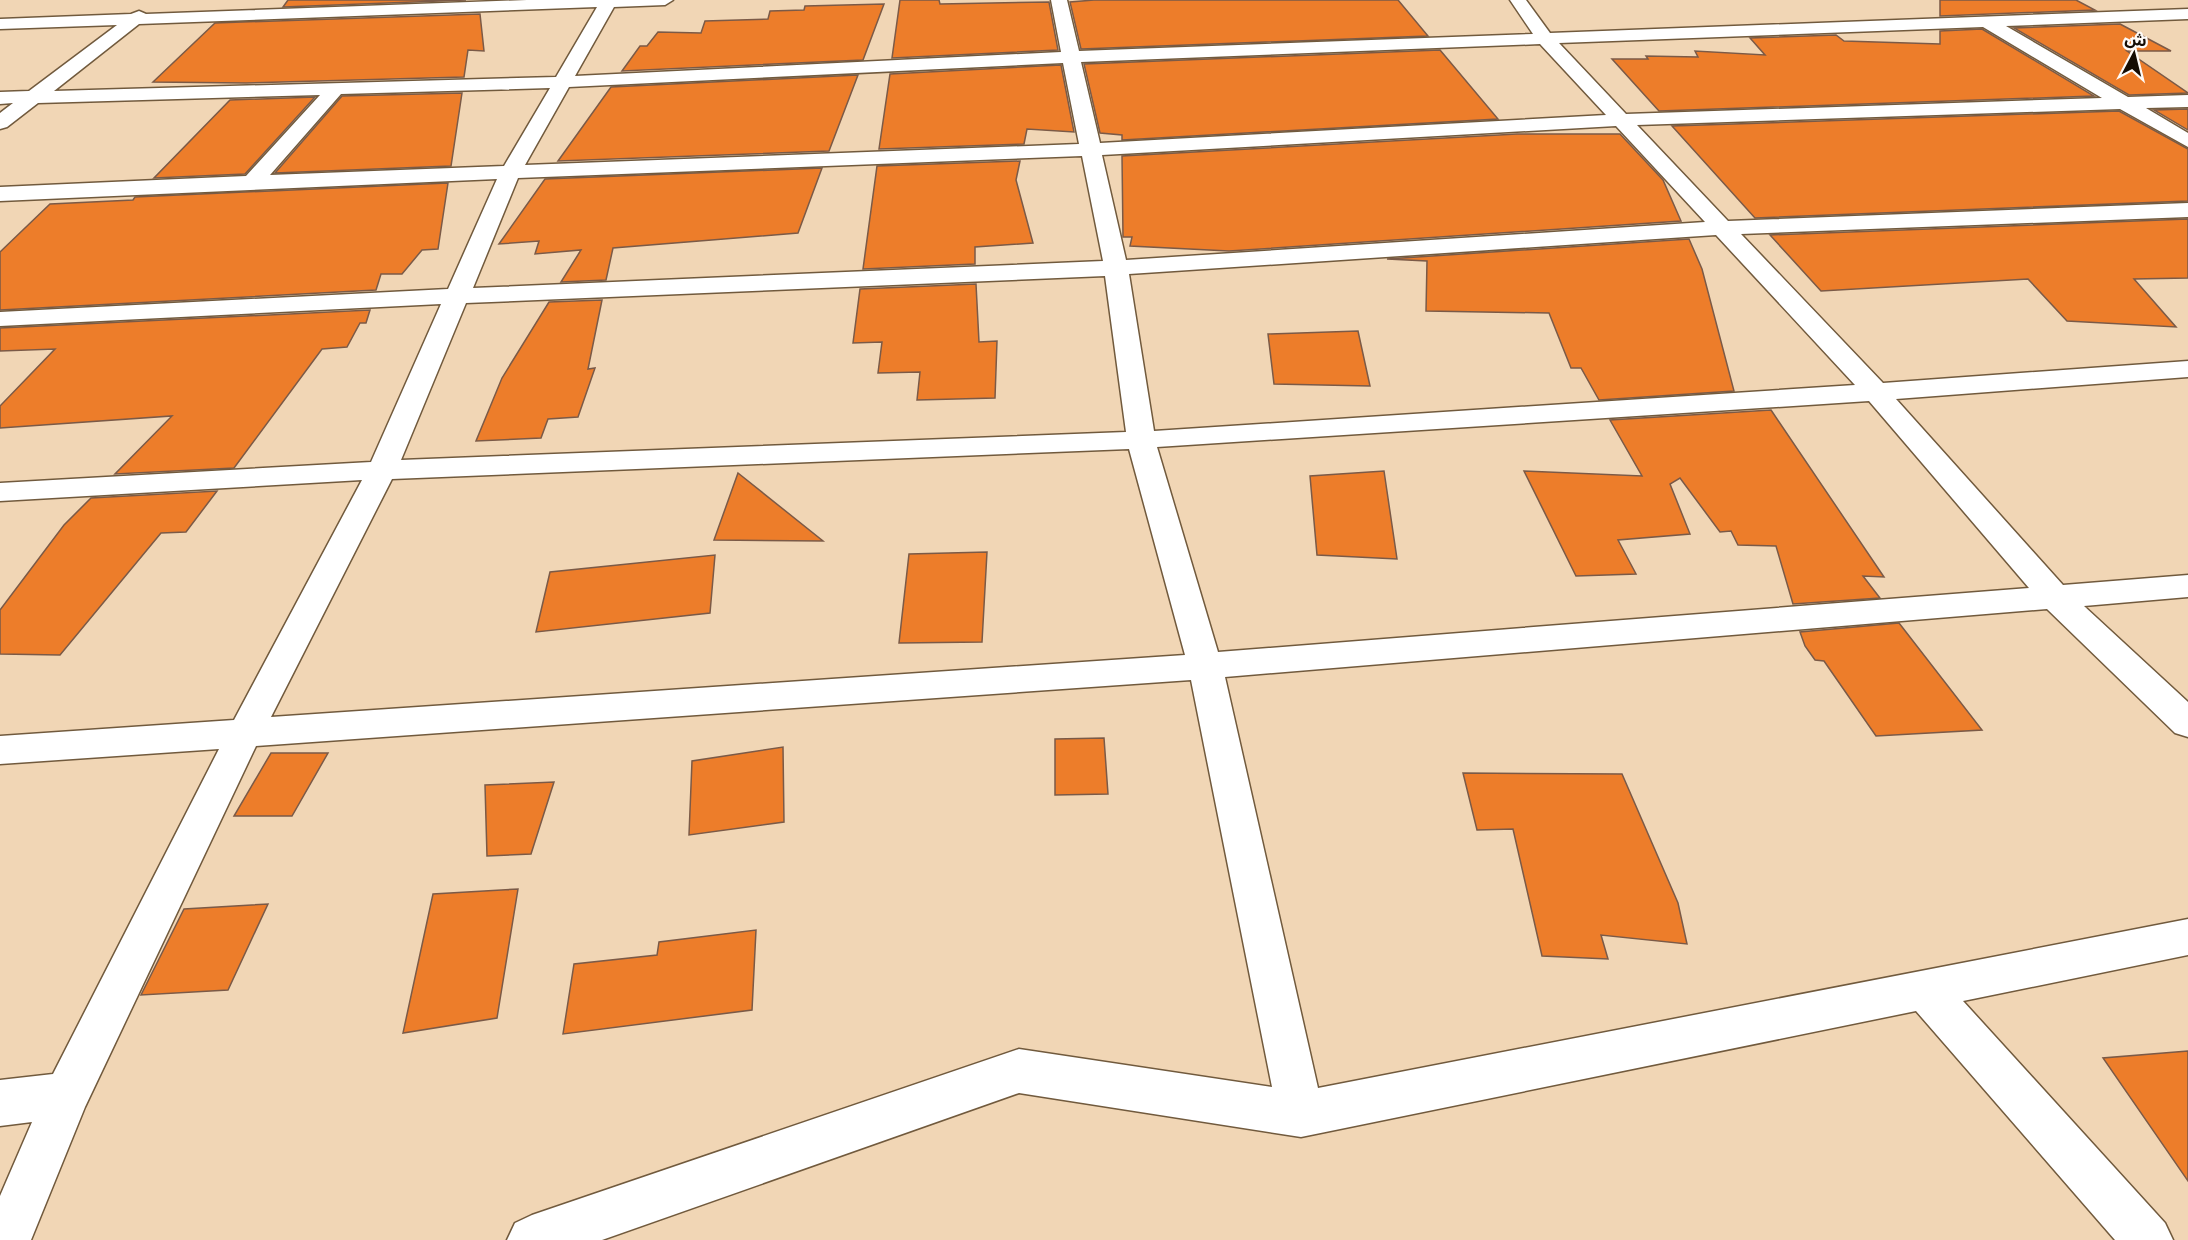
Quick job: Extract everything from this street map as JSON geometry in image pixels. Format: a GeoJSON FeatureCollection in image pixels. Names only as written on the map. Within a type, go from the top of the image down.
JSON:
{"type":"FeatureCollection","features":[{"type":"Feature","properties":{"kind":"street"},"geometry":{"type":"LineString","coordinates":[[0,123],[160,0]]}},
{"type":"Feature","properties":{"kind":"street"},"geometry":{"type":"LineString","coordinates":[[0,24],[665,0]]}},
{"type":"Feature","properties":{"kind":"street"},"geometry":{"type":"LineString","coordinates":[[1059,0],[1089,150],[1116,268],[1142,440],[1205,666],[1301,1114]]}},
{"type":"Feature","properties":{"kind":"street"},"geometry":{"type":"LineString","coordinates":[[1518,0],[1546,40],[1876,392],[2055,597],[2188,723]]}},
{"type":"Feature","properties":{"kind":"street"},"geometry":{"type":"LineString","coordinates":[[6,1240],[67,1095],[244,734],[382,470],[455,296],[510,173],[609,1]]}},
{"type":"Feature","properties":{"kind":"street"},"geometry":{"type":"LineString","coordinates":[[0,98],[562,82],[1072,57],[2188,14]]}},
{"type":"Feature","properties":{"kind":"street"},"geometry":{"type":"LineString","coordinates":[[1986,21],[2188,141]]}},
{"type":"Feature","properties":{"kind":"street"},"geometry":{"type":"LineString","coordinates":[[252,182],[335,89]]}},
{"type":"Feature","properties":{"kind":"street"},"geometry":{"type":"LineString","coordinates":[[0,194],[252,182],[1089,150],[1621,120],[2188,100]]}},
{"type":"Feature","properties":{"kind":"street"},"geometry":{"type":"LineString","coordinates":[[0,319],[455,296],[1116,268],[1721,228],[2188,210]]}},
{"type":"Feature","properties":{"kind":"street"},"geometry":{"type":"LineString","coordinates":[[0,492],[382,470],[1142,440],[1876,392],[2188,369]]}},
{"type":"Feature","properties":{"kind":"street"},"geometry":{"type":"LineString","coordinates":[[0,750],[1205,666],[2188,586]]}},
{"type":"Feature","properties":{"kind":"street"},"geometry":{"type":"LineString","coordinates":[[532,1240],[1019,1071],[1301,1114],[2188,937]]}},
{"type":"Feature","properties":{"kind":"street"},"geometry":{"type":"LineString","coordinates":[[1925,990],[2148,1240]]}},
{"type":"Feature","properties":{"kind":"street"},"geometry":{"type":"LineString","coordinates":[[0,1103],[67,1095]]}},
{"type":"Feature","properties":{"kind":"building"},"geometry":{"type":"Polygon","coordinates":[[[288,0],[466,0],[283,7],[288,0]]]}},
{"type":"Feature","properties":{"kind":"building"},"geometry":{"type":"Polygon","coordinates":[[[900,0],[939,0],[940,4],[1049,2],[1058,50],[892,58],[900,0]]]}},
{"type":"Feature","properties":{"kind":"building"},"geometry":{"type":"Polygon","coordinates":[[[1094,0],[1398,0],[1428,36],[1081,49],[1070,2],[1094,0]]]}},
{"type":"Feature","properties":{"kind":"building"},"geometry":{"type":"Polygon","coordinates":[[[1940,0],[2076,0],[2095,10],[1940,16],[1940,0]]]}},
{"type":"Feature","properties":{"kind":"building"},"geometry":{"type":"Polygon","coordinates":[[[884,4],[863,60],[622,71],[640,46],[647,46],[658,32],[701,33],[705,21],[768,19],[770,11],[804,10],[805,6],[884,4]]]}},
{"type":"Feature","properties":{"kind":"building"},"geometry":{"type":"Polygon","coordinates":[[[480,14],[484,51],[468,50],[464,77],[246,83],[153,82],[215,23],[480,14]]]}},
{"type":"Feature","properties":{"kind":"building"},"geometry":{"type":"Polygon","coordinates":[[[2120,24],[2171,51],[2127,51],[2188,93],[2129,95],[2014,28],[2120,24]]]}},
{"type":"Feature","properties":{"kind":"building"},"geometry":{"type":"Polygon","coordinates":[[[1982,29],[2094,96],[1659,111],[1612,59],[1648,59],[1646,56],[1698,57],[1695,51],[1765,55],[1750,38],[1836,35],[1844,41],[1940,44],[1940,31],[1982,29]]]}},
{"type":"Feature","properties":{"kind":"building"},"geometry":{"type":"Polygon","coordinates":[[[1440,50],[1498,119],[1122,140],[1122,135],[1100,133],[1084,64],[1440,50]]]}},
{"type":"Feature","properties":{"kind":"building"},"geometry":{"type":"Polygon","coordinates":[[[1061,65],[1074,132],[1027,129],[1024,144],[879,149],[890,74],[1061,65]]]}},
{"type":"Feature","properties":{"kind":"building"},"geometry":{"type":"Polygon","coordinates":[[[858,75],[829,151],[558,161],[611,87],[858,75]]]}},
{"type":"Feature","properties":{"kind":"building"},"geometry":{"type":"Polygon","coordinates":[[[462,93],[451,166],[275,173],[342,96],[462,93]]]}},
{"type":"Feature","properties":{"kind":"building"},"geometry":{"type":"Polygon","coordinates":[[[315,97],[245,174],[154,178],[230,100],[315,97]]]}},
{"type":"Feature","properties":{"kind":"building"},"geometry":{"type":"Polygon","coordinates":[[[2188,109],[2188,130],[2154,110],[2188,109]]]}},
{"type":"Feature","properties":{"kind":"building"},"geometry":{"type":"Polygon","coordinates":[[[2119,111],[2188,149],[2188,201],[1755,218],[1672,126],[2119,111]]]}},
{"type":"Feature","properties":{"kind":"building"},"geometry":{"type":"Polygon","coordinates":[[[1517,134],[1620,134],[1663,180],[1681,221],[1229,251],[1130,246],[1132,237],[1123,237],[1122,156],[1517,134]]]}},
{"type":"Feature","properties":{"kind":"building"},"geometry":{"type":"Polygon","coordinates":[[[1020,161],[1016,180],[1033,243],[975,247],[975,264],[863,269],[877,166],[1020,161]]]}},
{"type":"Feature","properties":{"kind":"building"},"geometry":{"type":"Polygon","coordinates":[[[822,168],[798,233],[613,248],[606,280],[561,282],[581,250],[535,254],[539,241],[499,244],[545,179],[822,168]]]}},
{"type":"Feature","properties":{"kind":"building"},"geometry":{"type":"Polygon","coordinates":[[[448,183],[438,249],[422,250],[402,274],[381,274],[376,290],[0,310],[0,252],[50,204],[133,200],[135,197],[448,183]]]}},
{"type":"Feature","properties":{"kind":"building"},"geometry":{"type":"Polygon","coordinates":[[[2188,219],[2188,278],[2134,279],[2176,327],[2067,321],[2028,279],[1821,291],[1770,235],[2188,219]]]}},
{"type":"Feature","properties":{"kind":"building"},"geometry":{"type":"Polygon","coordinates":[[[1689,239],[1702,269],[1734,391],[1599,400],[1581,368],[1571,368],[1549,313],[1426,311],[1427,261],[1387,259],[1689,239]]]}},
{"type":"Feature","properties":{"kind":"building"},"geometry":{"type":"Polygon","coordinates":[[[976,284],[979,342],[997,341],[995,398],[917,400],[920,372],[878,373],[882,342],[853,343],[860,289],[976,284]]]}},
{"type":"Feature","properties":{"kind":"building"},"geometry":{"type":"Polygon","coordinates":[[[602,300],[588,369],[595,368],[578,417],[548,419],[541,438],[476,441],[502,378],[549,302],[602,300]]]}},
{"type":"Feature","properties":{"kind":"building"},"geometry":{"type":"Polygon","coordinates":[[[370,310],[366,323],[360,323],[347,347],[322,349],[234,468],[115,474],[172,416],[0,428],[0,406],[55,349],[0,351],[0,328],[370,310]]]}},
{"type":"Feature","properties":{"kind":"building"},"geometry":{"type":"Polygon","coordinates":[[[1358,331],[1370,386],[1274,384],[1268,334],[1358,331]]]}},
{"type":"Feature","properties":{"kind":"building"},"geometry":{"type":"Polygon","coordinates":[[[1771,410],[1884,577],[1863,576],[1880,598],[1793,604],[1776,546],[1738,545],[1731,531],[1720,532],[1680,478],[1670,484],[1690,534],[1618,540],[1636,574],[1576,576],[1524,471],[1642,476],[1610,420],[1771,410]]]}},
{"type":"Feature","properties":{"kind":"building"},"geometry":{"type":"Polygon","coordinates":[[[1384,471],[1397,559],[1317,555],[1310,476],[1384,471]]]}},
{"type":"Feature","properties":{"kind":"building"},"geometry":{"type":"Polygon","coordinates":[[[738,473],[823,541],[714,540],[738,473]]]}},
{"type":"Feature","properties":{"kind":"building"},"geometry":{"type":"Polygon","coordinates":[[[217,491],[186,532],[161,533],[60,655],[0,654],[0,610],[64,525],[91,498],[217,491]]]}},
{"type":"Feature","properties":{"kind":"building"},"geometry":{"type":"Polygon","coordinates":[[[987,552],[982,642],[899,643],[909,554],[987,552]]]}},
{"type":"Feature","properties":{"kind":"building"},"geometry":{"type":"Polygon","coordinates":[[[715,555],[710,613],[536,632],[550,572],[715,555]]]}},
{"type":"Feature","properties":{"kind":"building"},"geometry":{"type":"Polygon","coordinates":[[[1899,623],[1982,730],[1876,736],[1824,661],[1815,660],[1805,646],[1800,632],[1899,623]]]}},
{"type":"Feature","properties":{"kind":"building"},"geometry":{"type":"Polygon","coordinates":[[[1104,738],[1108,794],[1055,795],[1055,739],[1104,738]]]}},
{"type":"Feature","properties":{"kind":"building"},"geometry":{"type":"Polygon","coordinates":[[[783,747],[784,822],[689,835],[692,761],[783,747]]]}},
{"type":"Feature","properties":{"kind":"building"},"geometry":{"type":"Polygon","coordinates":[[[271,753],[328,753],[292,816],[234,816],[271,753]]]}},
{"type":"Feature","properties":{"kind":"building"},"geometry":{"type":"Polygon","coordinates":[[[1463,773],[1622,774],[1678,903],[1687,944],[1601,935],[1608,959],[1542,956],[1513,829],[1477,830],[1463,773]]]}},
{"type":"Feature","properties":{"kind":"building"},"geometry":{"type":"Polygon","coordinates":[[[554,782],[531,854],[487,856],[485,785],[554,782]]]}},
{"type":"Feature","properties":{"kind":"building"},"geometry":{"type":"Polygon","coordinates":[[[518,889],[497,1018],[403,1033],[433,894],[518,889]]]}},
{"type":"Feature","properties":{"kind":"building"},"geometry":{"type":"Polygon","coordinates":[[[268,904],[228,990],[141,995],[184,909],[268,904]]]}},
{"type":"Feature","properties":{"kind":"building"},"geometry":{"type":"Polygon","coordinates":[[[756,930],[752,1010],[563,1034],[574,964],[657,955],[659,942],[756,930]]]}},
{"type":"Feature","properties":{"kind":"building"},"geometry":{"type":"Polygon","coordinates":[[[2188,1051],[2188,1181],[2103,1058],[2188,1051]]]}}]}
